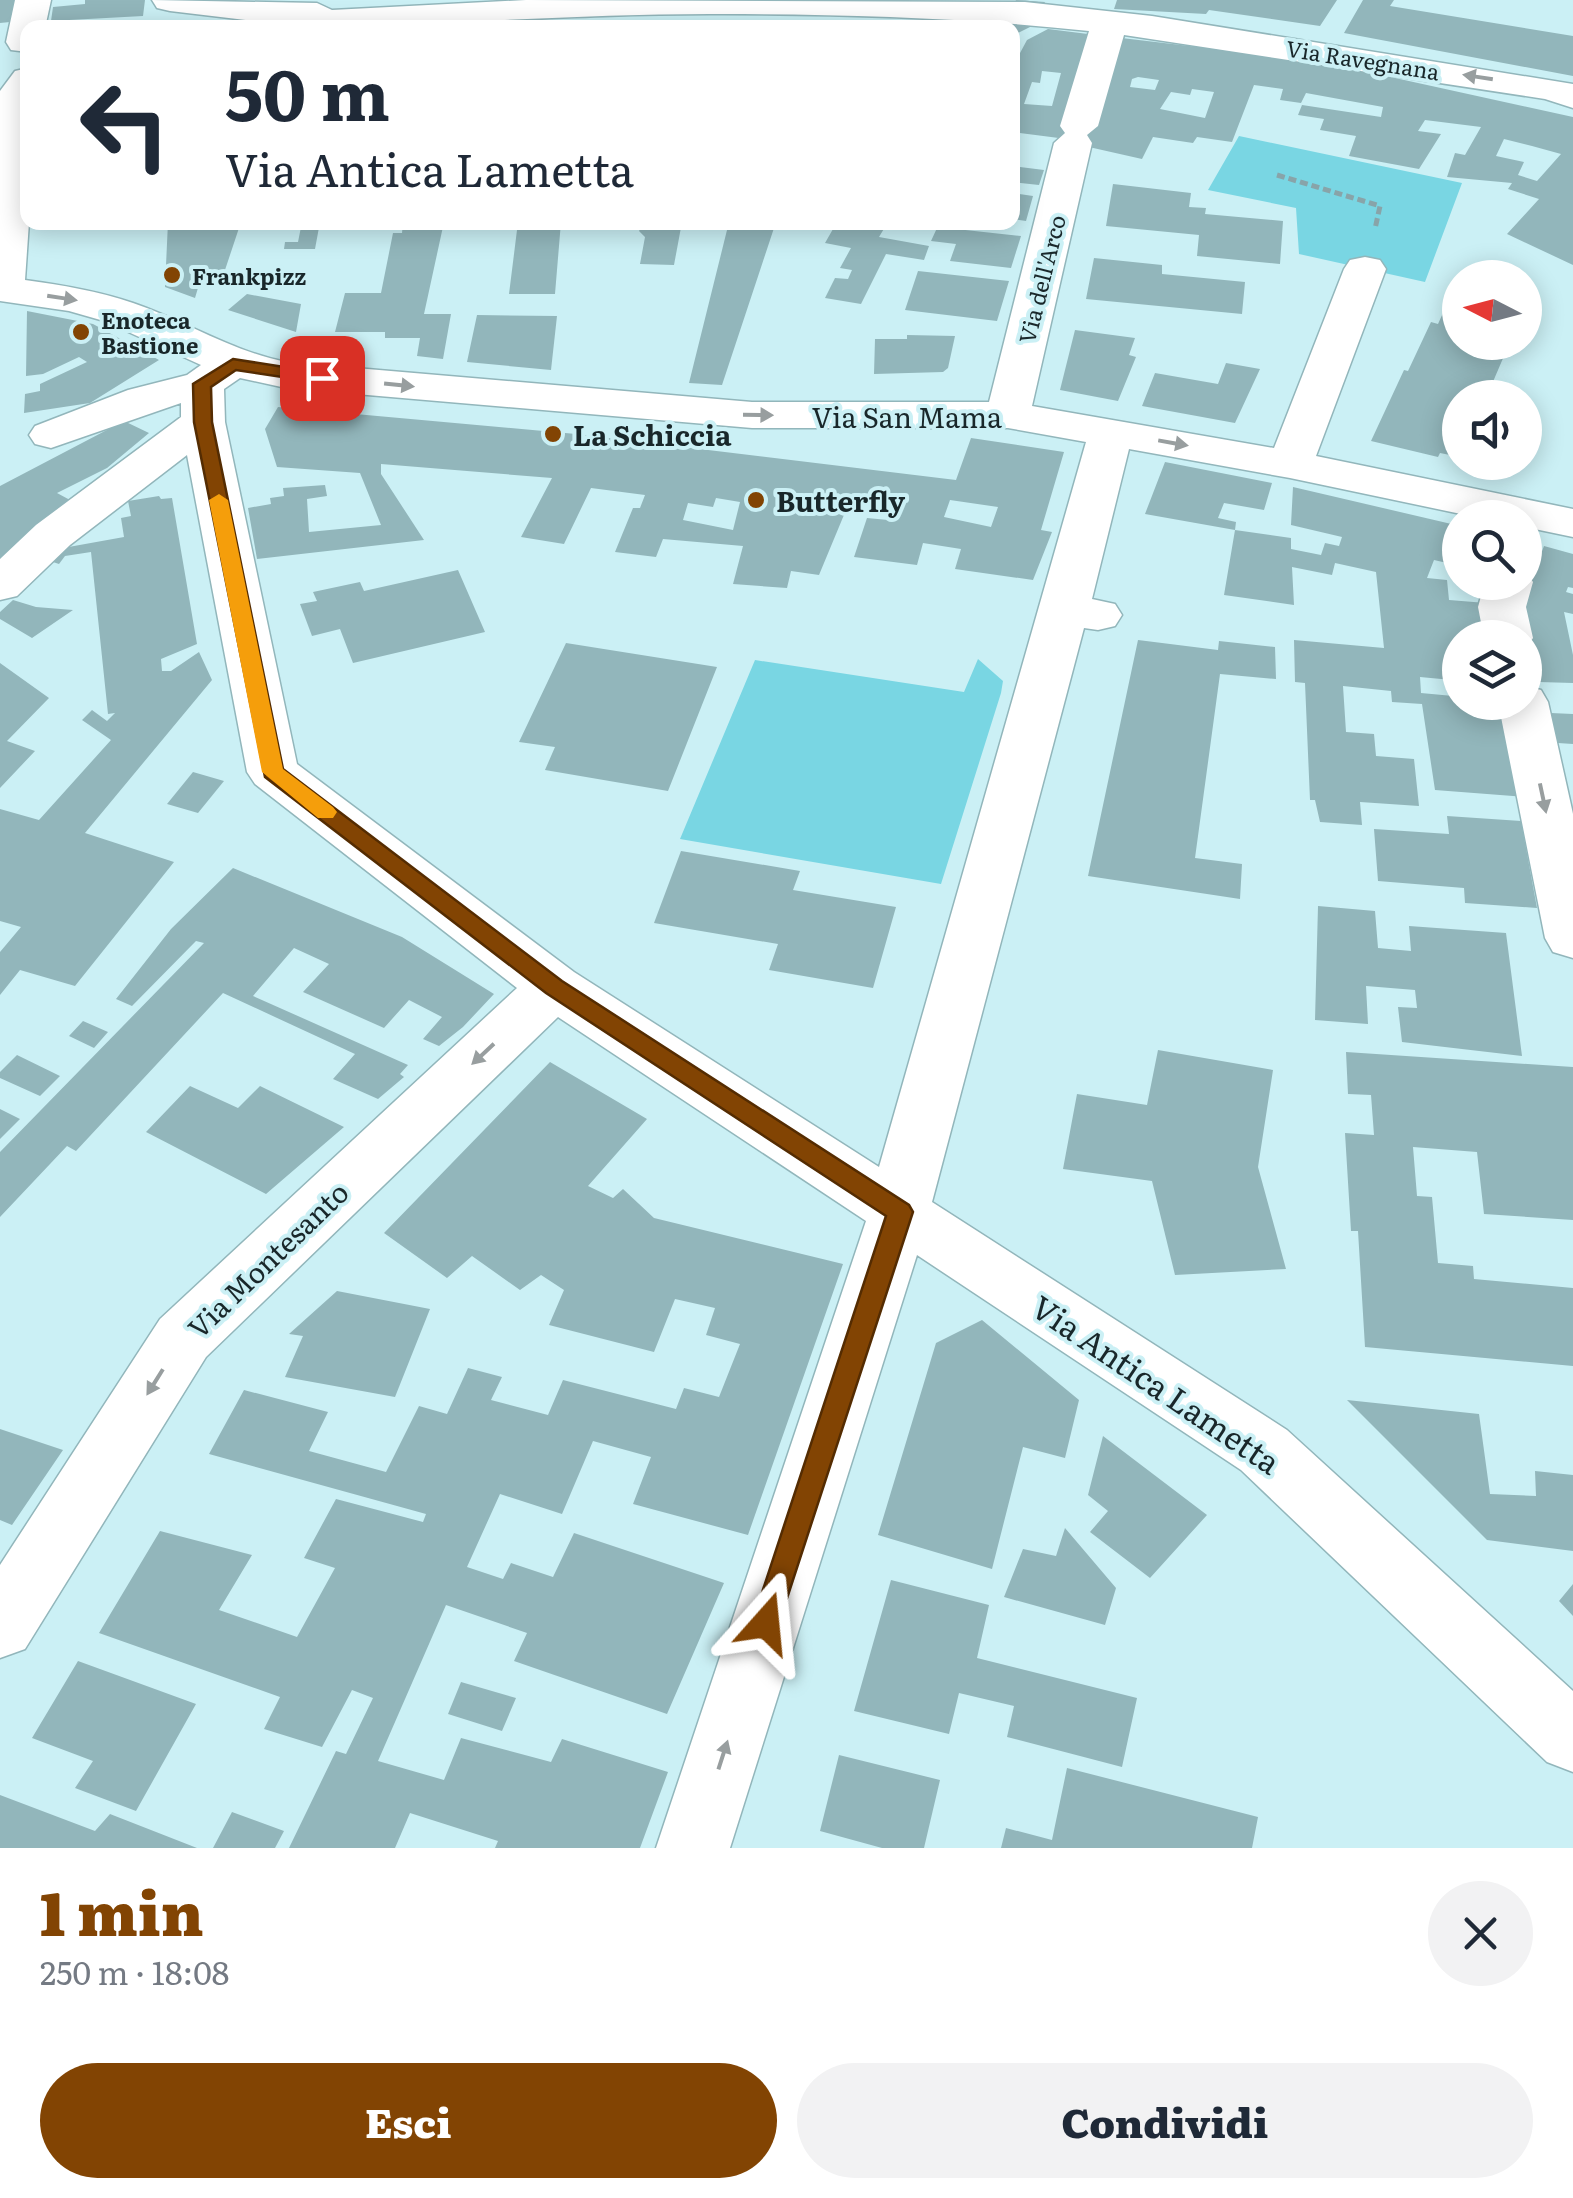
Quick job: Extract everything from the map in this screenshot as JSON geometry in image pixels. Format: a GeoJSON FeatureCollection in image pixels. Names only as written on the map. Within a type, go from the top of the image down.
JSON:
{"type":"FeatureCollection","features":[{"type":"Feature","properties":{"kind":"street"},"geometry":{"type":"LineString","coordinates":[[168,0],[243,11],[365,16]]}},
{"type":"Feature","properties":{"kind":"street","name":"Via Ravegnana"},"geometry":{"type":"LineString","coordinates":[[365,16],[722,3],[1036,9],[1554,89],[1573,96]]}},
{"type":"Feature","properties":{"kind":"street"},"geometry":{"type":"LineString","coordinates":[[335,20],[365,16]]}},
{"type":"Feature","properties":{"kind":"street","name":"Via dell'Arco"},"geometry":{"type":"LineString","coordinates":[[1008,416],[1076,135],[1110,22]]}},
{"type":"Feature","properties":{"kind":"street"},"geometry":{"type":"LineString","coordinates":[[20,52],[2,289],[72,299],[120,312],[213,390]]}},
{"type":"Feature","properties":{"kind":"street"},"geometry":{"type":"LineString","coordinates":[[1290,464],[1364,269]]}},
{"type":"Feature","properties":{"kind":"street","name":"Via San Mama"},"geometry":{"type":"LineString","coordinates":[[213,390],[306,376],[752,415],[1008,416],[1290,464],[1543,520]]}},
{"type":"Feature","properties":{"kind":"street"},"geometry":{"type":"LineString","coordinates":[[51,435],[144,399],[213,390]]}},
{"type":"Feature","properties":{"kind":"street"},"geometry":{"type":"LineString","coordinates":[[0,585],[213,390]]}},
{"type":"Feature","properties":{"kind":"street","name":"Via Antica Lametta"},"geometry":{"type":"LineString","coordinates":[[213,390],[273,772],[554,987],[1264,1450],[1573,1738]]}},
{"type":"Feature","properties":{"kind":"street"},"geometry":{"type":"LineString","coordinates":[[693,1848],[900,1212],[914,1146],[1082,613],[1111,431]]}},
{"type":"Feature","properties":{"kind":"street"},"geometry":{"type":"LineString","coordinates":[[1527,720],[1573,938]]}},
{"type":"Feature","properties":{"kind":"street","name":"Via Montesanto"},"geometry":{"type":"LineString","coordinates":[[0,1626],[183,1338],[554,987]]}},
{"type":"Feature","properties":{"kind":"path"},"geometry":{"type":"LineString","coordinates":[[1277,175],[1380,206],[1364,269]]}},
{"type":"Feature","properties":{"kind":"shaded area"},"geometry":{"type":"Polygon","coordinates":[[[1239,136],[1462,183],[1425,282],[1299,254],[1296,208],[1208,190],[1239,136]]]}},
{"type":"Feature","properties":{"kind":"shaded area"},"geometry":{"type":"Polygon","coordinates":[[[978,659],[1003,681],[941,884],[680,839],[755,660],[964,692],[978,659]]]}},
{"type":"Feature","properties":{"kind":"building"},"geometry":{"type":"Polygon","coordinates":[[[0,0],[15,0],[10,22],[0,23],[0,0]]]}},
{"type":"Feature","properties":{"kind":"building"},"geometry":{"type":"Polygon","coordinates":[[[85,0],[145,0],[143,16],[51,20],[53,7],[85,4],[85,0]]]}},
{"type":"Feature","properties":{"kind":"building"},"geometry":{"type":"Polygon","coordinates":[[[1016,0],[1045,2],[1034,25],[1020,32],[1020,20],[1007,20],[1016,0]]]}},
{"type":"Feature","properties":{"kind":"building"},"geometry":{"type":"Polygon","coordinates":[[[1117,0],[1337,0],[1320,26],[1209,10],[1206,14],[1114,9],[1117,0]]]}},
{"type":"Feature","properties":{"kind":"building"},"geometry":{"type":"Polygon","coordinates":[[[1363,0],[1394,0],[1390,6],[1573,36],[1573,76],[1344,33],[1363,0]]]}},
{"type":"Feature","properties":{"kind":"building"},"geometry":{"type":"Polygon","coordinates":[[[1048,29],[1096,35],[1099,114],[1110,85],[1098,83],[1113,37],[1377,74],[1573,117],[1573,265],[1507,234],[1539,199],[1508,189],[1512,183],[1447,177],[1455,153],[1465,155],[1481,127],[1425,120],[1418,131],[1441,134],[1419,169],[1349,156],[1356,136],[1320,130],[1324,119],[1298,115],[1302,105],[1381,117],[1383,107],[1306,93],[1301,103],[1280,100],[1283,89],[1254,85],[1232,142],[1197,137],[1193,143],[1153,137],[1142,159],[1080,145],[1082,141],[1020,133],[1020,53],[1027,40],[1048,29]],[[1042,71],[1040,83],[1032,82],[1024,104],[1052,106],[1061,73],[1042,71]],[[1132,79],[1130,87],[1155,90],[1159,80],[1132,79]],[[1192,89],[1190,95],[1171,92],[1160,109],[1205,118],[1214,92],[1192,89]],[[1504,139],[1496,156],[1524,162],[1518,175],[1537,181],[1561,154],[1504,139]]]}},
{"type":"Feature","properties":{"kind":"building"},"geometry":{"type":"Polygon","coordinates":[[[1020,167],[1044,170],[1039,185],[1020,183],[1020,167]]]}},
{"type":"Feature","properties":{"kind":"building"},"geometry":{"type":"Polygon","coordinates":[[[1113,184],[1191,193],[1189,207],[1206,208],[1205,214],[1283,221],[1280,264],[1197,256],[1199,235],[1106,226],[1113,184]]]}},
{"type":"Feature","properties":{"kind":"building"},"geometry":{"type":"Polygon","coordinates":[[[1020,194],[1033,196],[1026,221],[1020,220],[1020,194]]]}},
{"type":"Feature","properties":{"kind":"building"},"geometry":{"type":"Polygon","coordinates":[[[168,230],[238,230],[225,270],[203,271],[195,298],[165,287],[168,230]]]}},
{"type":"Feature","properties":{"kind":"building"},"geometry":{"type":"Polygon","coordinates":[[[300,230],[319,230],[315,249],[284,249],[285,242],[298,242],[300,230]]]}},
{"type":"Feature","properties":{"kind":"building"},"geometry":{"type":"Polygon","coordinates":[[[442,230],[424,314],[451,314],[443,359],[417,356],[420,338],[385,338],[385,332],[335,332],[345,293],[381,293],[393,233],[442,230]]]}},
{"type":"Feature","properties":{"kind":"building"},"geometry":{"type":"Polygon","coordinates":[[[517,230],[560,230],[555,294],[509,294],[517,230]]]}},
{"type":"Feature","properties":{"kind":"building"},"geometry":{"type":"Polygon","coordinates":[[[681,230],[674,265],[640,264],[645,237],[639,231],[681,230]]]}},
{"type":"Feature","properties":{"kind":"building"},"geometry":{"type":"Polygon","coordinates":[[[727,230],[773,230],[722,385],[689,383],[727,230]]]}},
{"type":"Feature","properties":{"kind":"building"},"geometry":{"type":"Polygon","coordinates":[[[832,230],[883,230],[879,237],[929,246],[924,260],[886,254],[861,304],[825,298],[835,278],[848,279],[852,270],[840,268],[851,248],[825,243],[832,230]]]}},
{"type":"Feature","properties":{"kind":"building"},"geometry":{"type":"Polygon","coordinates":[[[936,230],[1021,236],[1011,268],[950,261],[956,244],[931,241],[936,230]]]}},
{"type":"Feature","properties":{"kind":"building"},"geometry":{"type":"Polygon","coordinates":[[[1094,258],[1162,265],[1162,274],[1245,282],[1242,314],[1086,299],[1094,258]]]}},
{"type":"Feature","properties":{"kind":"building"},"geometry":{"type":"Polygon","coordinates":[[[918,271],[1009,281],[997,321],[905,310],[918,271]]]}},
{"type":"Feature","properties":{"kind":"building"},"geometry":{"type":"Polygon","coordinates":[[[247,294],[301,304],[296,332],[228,310],[247,294]]]}},
{"type":"Feature","properties":{"kind":"building"},"geometry":{"type":"Polygon","coordinates":[[[27,311],[93,324],[159,360],[90,403],[24,413],[25,394],[40,391],[40,384],[87,362],[79,357],[43,374],[26,376],[27,311]]]}},
{"type":"Feature","properties":{"kind":"building"},"geometry":{"type":"Polygon","coordinates":[[[477,315],[557,316],[551,370],[467,362],[477,315]]]}},
{"type":"Feature","properties":{"kind":"building"},"geometry":{"type":"Polygon","coordinates":[[[1442,315],[1442,360],[1502,360],[1494,380],[1442,380],[1442,453],[1438,457],[1371,441],[1431,322],[1438,324],[1442,315]]]}},
{"type":"Feature","properties":{"kind":"building"},"geometry":{"type":"Polygon","coordinates":[[[1075,330],[1135,338],[1129,355],[1136,357],[1118,401],[1060,390],[1075,330]]]}},
{"type":"Feature","properties":{"kind":"building"},"geometry":{"type":"Polygon","coordinates":[[[907,335],[955,336],[948,368],[943,372],[874,374],[875,339],[907,339],[907,335]]]}},
{"type":"Feature","properties":{"kind":"building"},"geometry":{"type":"Polygon","coordinates":[[[1226,363],[1260,369],[1235,423],[1142,406],[1155,373],[1218,384],[1226,363]]]}},
{"type":"Feature","properties":{"kind":"building"},"geometry":{"type":"Polygon","coordinates":[[[278,407],[576,434],[956,480],[971,438],[1064,452],[1041,530],[1052,532],[1033,580],[955,569],[961,549],[923,543],[917,565],[854,557],[867,518],[888,520],[893,504],[851,498],[819,575],[791,571],[787,588],[733,584],[743,546],[663,539],[656,557],[615,552],[633,508],[640,508],[645,495],[591,488],[564,544],[521,537],[552,478],[381,464],[381,474],[424,540],[257,559],[248,508],[271,504],[270,498],[284,496],[283,488],[325,485],[327,496],[307,499],[309,532],[381,525],[360,473],[277,467],[265,429],[278,407]],[[716,498],[713,507],[688,503],[683,520],[733,530],[740,502],[716,498]],[[950,500],[944,517],[991,527],[998,507],[950,500]]]}},
{"type":"Feature","properties":{"kind":"building"},"geometry":{"type":"Polygon","coordinates":[[[124,421],[149,433],[107,468],[57,493],[70,500],[0,559],[0,486],[124,421]]]}},
{"type":"Feature","properties":{"kind":"building"},"geometry":{"type":"Polygon","coordinates":[[[1165,462],[1272,483],[1264,510],[1224,503],[1218,518],[1236,522],[1235,530],[1145,514],[1165,462]]]}},
{"type":"Feature","properties":{"kind":"building"},"geometry":{"type":"Polygon","coordinates":[[[1293,487],[1442,522],[1442,562],[1434,560],[1427,578],[1442,580],[1442,600],[1486,603],[1488,620],[1442,620],[1442,679],[1420,677],[1421,693],[1442,695],[1442,720],[1513,720],[1527,797],[1435,790],[1422,704],[1392,702],[1391,691],[1343,686],[1346,732],[1374,734],[1376,756],[1414,759],[1419,806],[1360,802],[1362,825],[1320,822],[1315,800],[1310,800],[1305,683],[1295,682],[1294,640],[1384,648],[1376,572],[1335,563],[1332,575],[1292,567],[1294,605],[1224,595],[1235,530],[1291,538],[1291,549],[1321,555],[1325,543],[1339,546],[1342,537],[1291,525],[1293,487]]]}},
{"type":"Feature","properties":{"kind":"building"},"geometry":{"type":"Polygon","coordinates":[[[172,498],[197,644],[161,659],[162,671],[171,671],[199,652],[212,680],[85,833],[174,862],[75,986],[20,970],[0,995],[0,952],[21,927],[0,921],[0,809],[39,820],[111,740],[82,720],[92,710],[107,721],[115,713],[108,714],[91,552],[65,556],[59,564],[50,561],[63,548],[124,537],[121,518],[131,516],[128,501],[172,498]]]}},
{"type":"Feature","properties":{"kind":"building"},"geometry":{"type":"Polygon","coordinates":[[[1544,546],[1573,554],[1573,588],[1568,587],[1566,592],[1573,594],[1573,614],[1564,612],[1573,655],[1573,683],[1542,682],[1542,620],[1527,620],[1524,600],[1542,600],[1544,546]]]}},
{"type":"Feature","properties":{"kind":"building"},"geometry":{"type":"Polygon","coordinates":[[[458,570],[485,632],[353,663],[340,629],[312,636],[300,604],[317,601],[313,592],[360,582],[364,591],[458,570]]]}},
{"type":"Feature","properties":{"kind":"building"},"geometry":{"type":"Polygon","coordinates":[[[13,600],[36,607],[73,610],[32,638],[0,619],[0,612],[13,600]]]}},
{"type":"Feature","properties":{"kind":"building"},"geometry":{"type":"Polygon","coordinates":[[[1138,640],[1218,650],[1219,641],[1275,647],[1276,679],[1220,674],[1195,858],[1242,864],[1240,899],[1088,876],[1138,640]]]}},
{"type":"Feature","properties":{"kind":"building"},"geometry":{"type":"Polygon","coordinates":[[[566,643],[717,667],[668,791],[545,770],[555,747],[519,742],[566,643]]]}},
{"type":"Feature","properties":{"kind":"building"},"geometry":{"type":"Polygon","coordinates":[[[0,663],[49,698],[7,741],[35,751],[0,788],[0,663]]]}},
{"type":"Feature","properties":{"kind":"building"},"geometry":{"type":"Polygon","coordinates":[[[1551,713],[1573,714],[1573,744],[1558,743],[1551,713]]]}},
{"type":"Feature","properties":{"kind":"building"},"geometry":{"type":"Polygon","coordinates":[[[193,772],[224,781],[198,813],[167,804],[193,772]]]}},
{"type":"Feature","properties":{"kind":"building"},"geometry":{"type":"Polygon","coordinates":[[[1447,816],[1521,821],[1537,908],[1465,903],[1464,888],[1378,881],[1374,829],[1449,834],[1447,816]]]}},
{"type":"Feature","properties":{"kind":"building"},"geometry":{"type":"Polygon","coordinates":[[[681,851],[800,871],[793,890],[896,907],[873,988],[769,970],[778,944],[654,923],[681,851]]]}},
{"type":"Feature","properties":{"kind":"building"},"geometry":{"type":"Polygon","coordinates":[[[233,868],[402,937],[494,994],[439,1046],[423,1039],[442,1017],[409,1000],[384,1028],[303,992],[329,964],[294,948],[253,996],[408,1065],[400,1074],[404,1077],[378,1099],[333,1079],[355,1054],[223,993],[76,1151],[67,1146],[0,1217],[0,1152],[204,943],[196,941],[132,1006],[116,999],[171,929],[233,868]]]}},
{"type":"Feature","properties":{"kind":"building"},"geometry":{"type":"Polygon","coordinates":[[[1318,906],[1375,911],[1378,948],[1411,951],[1409,926],[1506,933],[1522,1056],[1402,1042],[1398,1007],[1417,1008],[1415,990],[1366,986],[1368,1024],[1315,1020],[1318,906]]]}},
{"type":"Feature","properties":{"kind":"building"},"geometry":{"type":"Polygon","coordinates":[[[83,1021],[108,1032],[94,1048],[69,1036],[83,1021]]]}},
{"type":"Feature","properties":{"kind":"building"},"geometry":{"type":"Polygon","coordinates":[[[1158,1050],[1273,1070],[1258,1167],[1286,1269],[1175,1275],[1152,1181],[1063,1169],[1077,1094],[1147,1105],[1158,1050]]]}},
{"type":"Feature","properties":{"kind":"building"},"geometry":{"type":"Polygon","coordinates":[[[1346,1052],[1573,1067],[1573,1220],[1484,1214],[1477,1152],[1413,1147],[1417,1196],[1432,1197],[1438,1263],[1473,1266],[1474,1279],[1573,1288],[1573,1366],[1365,1347],[1358,1231],[1351,1231],[1345,1133],[1374,1135],[1371,1095],[1348,1094],[1346,1052]]]}},
{"type":"Feature","properties":{"kind":"building"},"geometry":{"type":"Polygon","coordinates":[[[17,1055],[60,1076],[40,1096],[0,1078],[0,1072],[17,1055]]]}},
{"type":"Feature","properties":{"kind":"building"},"geometry":{"type":"Polygon","coordinates":[[[550,1062],[647,1119],[588,1186],[613,1198],[623,1189],[654,1218],[843,1264],[748,1535],[633,1504],[651,1457],[593,1441],[562,1514],[500,1494],[467,1567],[503,1579],[511,1563],[553,1577],[574,1533],[724,1583],[667,1714],[514,1661],[527,1633],[446,1605],[378,1761],[444,1780],[461,1738],[551,1762],[562,1739],[668,1772],[640,1848],[495,1848],[498,1841],[410,1813],[395,1848],[289,1848],[336,1751],[346,1754],[373,1698],[352,1690],[322,1747],[264,1729],[280,1697],[99,1633],[160,1531],[252,1555],[219,1610],[297,1637],[335,1568],[304,1558],[336,1499],[423,1522],[426,1514],[209,1454],[244,1390],[328,1412],[309,1451],[386,1472],[419,1406],[447,1414],[468,1368],[502,1377],[491,1400],[548,1415],[563,1380],[676,1409],[684,1388],[719,1397],[740,1344],[706,1335],[715,1308],[675,1299],[654,1352],[549,1325],[564,1290],[541,1275],[520,1290],[472,1256],[447,1278],[384,1233],[550,1062]]]}},
{"type":"Feature","properties":{"kind":"building"},"geometry":{"type":"Polygon","coordinates":[[[190,1086],[238,1108],[260,1086],[344,1127],[266,1194],[146,1132],[190,1086]]]}},
{"type":"Feature","properties":{"kind":"building"},"geometry":{"type":"Polygon","coordinates":[[[0,1109],[20,1119],[0,1139],[0,1109]]]}},
{"type":"Feature","properties":{"kind":"building"},"geometry":{"type":"Polygon","coordinates":[[[337,1291],[430,1309],[395,1397],[285,1377],[303,1336],[289,1334],[337,1291]]]}},
{"type":"Feature","properties":{"kind":"building"},"geometry":{"type":"Polygon","coordinates":[[[982,1320],[1079,1400],[1065,1458],[1023,1447],[992,1569],[878,1535],[936,1343],[982,1320]]]}},
{"type":"Feature","properties":{"kind":"building"},"geometry":{"type":"Polygon","coordinates":[[[1347,1400],[1479,1414],[1490,1494],[1536,1496],[1535,1471],[1573,1475],[1573,1551],[1487,1540],[1347,1400]]]}},
{"type":"Feature","properties":{"kind":"building"},"geometry":{"type":"Polygon","coordinates":[[[0,1429],[63,1450],[12,1525],[0,1520],[0,1429]]]}},
{"type":"Feature","properties":{"kind":"building"},"geometry":{"type":"Polygon","coordinates":[[[1103,1436],[1207,1515],[1150,1578],[1090,1532],[1108,1511],[1088,1495],[1103,1436]]]}},
{"type":"Feature","properties":{"kind":"building"},"geometry":{"type":"Polygon","coordinates":[[[1065,1528],[1116,1588],[1105,1625],[1004,1597],[1023,1549],[1056,1556],[1065,1528]]]}},
{"type":"Feature","properties":{"kind":"building"},"geometry":{"type":"Polygon","coordinates":[[[891,1580],[989,1605],[977,1658],[1137,1698],[1122,1767],[1007,1737],[1014,1706],[959,1693],[949,1734],[854,1711],[891,1580]]]}},
{"type":"Feature","properties":{"kind":"building"},"geometry":{"type":"Polygon","coordinates":[[[1573,1584],[1573,1616],[1559,1601],[1573,1584]]]}},
{"type":"Feature","properties":{"kind":"building"},"geometry":{"type":"Polygon","coordinates":[[[78,1661],[196,1704],[136,1811],[75,1788],[93,1761],[32,1738],[78,1661]]]}},
{"type":"Feature","properties":{"kind":"building"},"geometry":{"type":"Polygon","coordinates":[[[461,1682],[516,1698],[502,1731],[448,1714],[461,1682]]]}},
{"type":"Feature","properties":{"kind":"building"},"geometry":{"type":"Polygon","coordinates":[[[839,1755],[940,1780],[924,1848],[882,1848],[820,1831],[839,1755]]]}},
{"type":"Feature","properties":{"kind":"building"},"geometry":{"type":"Polygon","coordinates":[[[1067,1768],[1258,1817],[1252,1848],[1001,1848],[1006,1828],[1052,1840],[1067,1768]]]}},
{"type":"Feature","properties":{"kind":"building"},"geometry":{"type":"Polygon","coordinates":[[[0,1795],[95,1831],[110,1814],[197,1848],[0,1848],[0,1795]]]}},
{"type":"Feature","properties":{"kind":"building"},"geometry":{"type":"Polygon","coordinates":[[[232,1812],[284,1831],[275,1848],[213,1848],[232,1812]]]}},
{"type":"Feature","properties":{"kind":"slow traffic"},"geometry":{"type":"LineString","coordinates":[[219,500],[273,772],[326,812]]}},
{"type":"Feature","properties":{"kind":"place","name":"Frankpizz"},"geometry":{"type":"Point","coordinates":[172,275]}},
{"type":"Feature","properties":{"kind":"place","name":"Enoteca Bastione"},"geometry":{"type":"Point","coordinates":[81,332]}},
{"type":"Feature","properties":{"kind":"place","name":"La Schiccia"},"geometry":{"type":"Point","coordinates":[553,434]}},
{"type":"Feature","properties":{"kind":"place","name":"Butterfly"},"geometry":{"type":"Point","coordinates":[756,500]}},
{"type":"Feature","properties":{"kind":"route"},"geometry":{"type":"LineString","coordinates":[[322,378],[233,364],[202,384],[203,422],[273,772],[554,987],[900,1212],[766,1623]]}}]}
